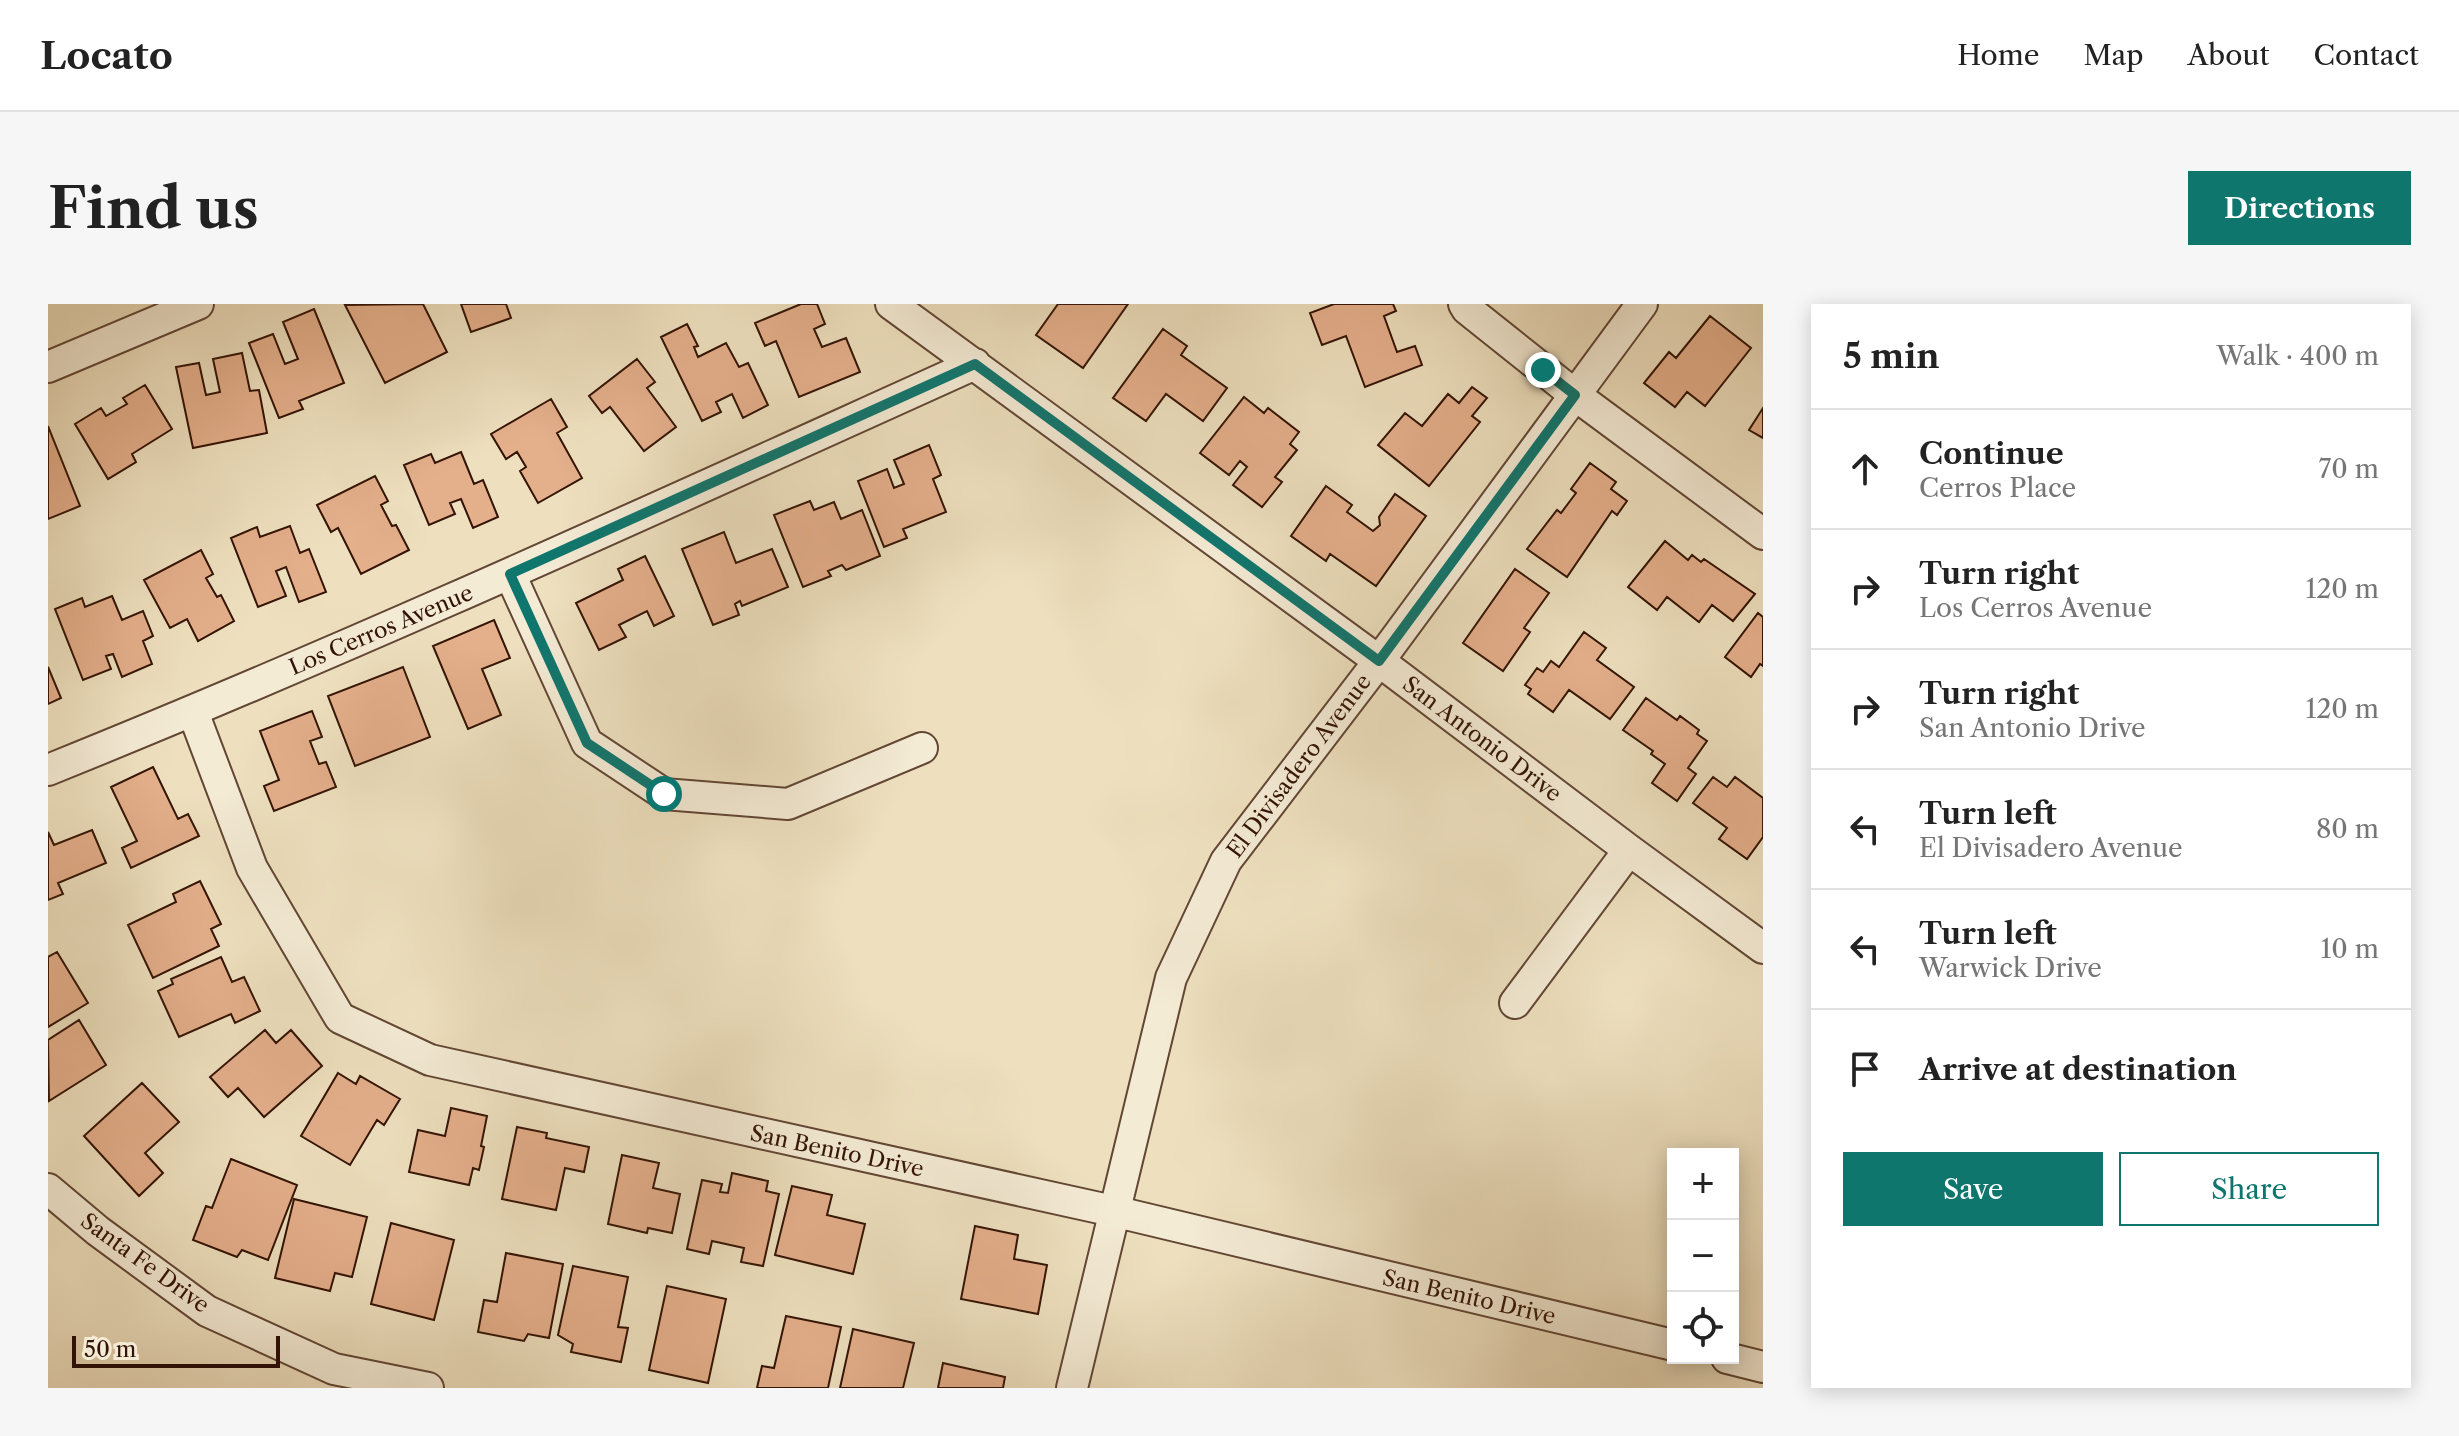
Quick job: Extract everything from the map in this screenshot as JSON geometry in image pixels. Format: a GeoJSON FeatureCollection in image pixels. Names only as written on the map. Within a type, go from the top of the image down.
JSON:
{"type":"FeatureCollection","features":[{"type":"Feature","properties":{"kind":"street"},"geometry":{"type":"LineString","coordinates":[[48,367],[198,304]]}},
{"type":"Feature","properties":{"kind":"street","name":"San Antonio Drive"},"geometry":{"type":"LineString","coordinates":[[891,304],[1379,661],[1763,948]]}},
{"type":"Feature","properties":{"kind":"street"},"geometry":{"type":"LineString","coordinates":[[1464,304],[1575,395],[1763,534]]}},
{"type":"Feature","properties":{"kind":"street","name":"El Divisadero Avenue"},"geometry":{"type":"LineString","coordinates":[[1072,1388],[1171,978],[1226,861],[1379,661],[1642,304]]}},
{"type":"Feature","properties":{"kind":"street","name":"Los Cerros Avenue"},"geometry":{"type":"LineString","coordinates":[[48,770],[193,712],[510,574],[975,364]]}},
{"type":"Feature","properties":{"kind":"street"},"geometry":{"type":"LineString","coordinates":[[510,574],[587,743],[664,794],[788,804],[922,748]]}},
{"type":"Feature","properties":{"kind":"street","name":"San Benito Drive"},"geometry":{"type":"LineString","coordinates":[[193,712],[252,868],[340,1018],[430,1060],[1113,1211],[1667,1344]]}},
{"type":"Feature","properties":{"kind":"street"},"geometry":{"type":"LineString","coordinates":[[1515,1003],[1629,850]]}},
{"type":"Feature","properties":{"kind":"street","name":"Santa Fe Drive"},"geometry":{"type":"LineString","coordinates":[[48,1189],[98,1231],[207,1311],[334,1369],[428,1388]]}},
{"type":"Feature","properties":{"kind":"street"},"geometry":{"type":"LineString","coordinates":[[1739,1361],[1763,1367]]}},
{"type":"Feature","properties":{"kind":"building"},"geometry":{"type":"Polygon","coordinates":[[[423,304],[447,352],[385,383],[345,305],[423,304]]]}},
{"type":"Feature","properties":{"kind":"building"},"geometry":{"type":"Polygon","coordinates":[[[461,304],[506,304],[511,318],[471,332],[461,304]]]}},
{"type":"Feature","properties":{"kind":"building"},"geometry":{"type":"Polygon","coordinates":[[[801,304],[817,304],[825,324],[814,329],[822,347],[846,338],[860,372],[799,397],[776,341],[765,346],[755,323],[801,304]]]}},
{"type":"Feature","properties":{"kind":"building"},"geometry":{"type":"Polygon","coordinates":[[[1058,304],[1128,304],[1083,368],[1036,335],[1058,304]]]}},
{"type":"Feature","properties":{"kind":"building"},"geometry":{"type":"Polygon","coordinates":[[[1334,304],[1393,304],[1396,311],[1384,316],[1397,352],[1415,346],[1422,365],[1365,387],[1346,336],[1322,345],[1310,313],[1334,304]]]}},
{"type":"Feature","properties":{"kind":"building"},"geometry":{"type":"Polygon","coordinates":[[[314,309],[344,383],[299,401],[303,409],[279,418],[249,343],[273,334],[285,364],[298,359],[283,322],[314,309]]]}},
{"type":"Feature","properties":{"kind":"building"},"geometry":{"type":"Polygon","coordinates":[[[1710,316],[1751,348],[1705,406],[1687,392],[1675,407],[1644,383],[1669,352],[1676,358],[1710,316]]]}},
{"type":"Feature","properties":{"kind":"building"},"geometry":{"type":"Polygon","coordinates":[[[687,324],[698,346],[694,347],[698,357],[726,343],[739,367],[748,363],[768,405],[743,418],[732,394],[716,402],[721,412],[702,421],[661,337],[687,324]]]}},
{"type":"Feature","properties":{"kind":"building"},"geometry":{"type":"Polygon","coordinates":[[[1163,329],[1187,346],[1181,355],[1227,388],[1203,421],[1166,394],[1146,421],[1113,398],[1163,329]]]}},
{"type":"Feature","properties":{"kind":"building"},"geometry":{"type":"Polygon","coordinates":[[[242,353],[250,391],[259,390],[267,433],[193,448],[176,367],[199,363],[206,395],[220,392],[213,359],[242,353]]]}},
{"type":"Feature","properties":{"kind":"building"},"geometry":{"type":"Polygon","coordinates":[[[637,359],[655,382],[647,388],[676,427],[644,451],[610,407],[602,413],[589,396],[637,359]]]}},
{"type":"Feature","properties":{"kind":"building"},"geometry":{"type":"Polygon","coordinates":[[[145,385],[172,429],[132,454],[136,462],[108,479],[75,424],[101,408],[106,416],[127,404],[123,398],[145,385]]]}},
{"type":"Feature","properties":{"kind":"building"},"geometry":{"type":"Polygon","coordinates":[[[1472,387],[1487,398],[1472,416],[1480,422],[1429,486],[1378,445],[1405,413],[1422,426],[1448,394],[1459,403],[1472,387]]]}},
{"type":"Feature","properties":{"kind":"building"},"geometry":{"type":"Polygon","coordinates":[[[1244,397],[1264,413],[1268,408],[1299,432],[1290,444],[1297,450],[1275,477],[1282,482],[1262,507],[1233,485],[1247,467],[1240,461],[1229,475],[1200,453],[1244,397]]]}},
{"type":"Feature","properties":{"kind":"building"},"geometry":{"type":"Polygon","coordinates":[[[551,399],[567,427],[557,433],[582,478],[538,503],[520,471],[526,467],[517,452],[506,459],[491,434],[551,399]]]}},
{"type":"Feature","properties":{"kind":"building"},"geometry":{"type":"Polygon","coordinates":[[[1763,408],[1763,438],[1749,430],[1763,408]]]}},
{"type":"Feature","properties":{"kind":"building"},"geometry":{"type":"Polygon","coordinates":[[[48,426],[80,506],[48,519],[48,426]]]}},
{"type":"Feature","properties":{"kind":"building"},"geometry":{"type":"Polygon","coordinates":[[[929,445],[941,475],[933,479],[946,512],[903,529],[907,538],[884,547],[858,481],[887,469],[894,488],[904,484],[894,460],[929,445]]]}},
{"type":"Feature","properties":{"kind":"building"},"geometry":{"type":"Polygon","coordinates":[[[461,452],[474,484],[483,480],[498,517],[473,528],[461,499],[450,503],[455,514],[429,525],[404,465],[431,454],[435,463],[461,452]]]}},
{"type":"Feature","properties":{"kind":"building"},"geometry":{"type":"Polygon","coordinates":[[[1590,463],[1616,482],[1611,489],[1627,501],[1617,515],[1612,511],[1567,577],[1527,549],[1557,510],[1561,513],[1576,493],[1571,489],[1590,463]]]}},
{"type":"Feature","properties":{"kind":"building"},"geometry":{"type":"Polygon","coordinates":[[[375,476],[388,501],[381,505],[409,550],[361,574],[338,528],[331,532],[317,505],[375,476]]]}},
{"type":"Feature","properties":{"kind":"building"},"geometry":{"type":"Polygon","coordinates":[[[1326,486],[1352,505],[1347,512],[1373,531],[1380,525],[1379,517],[1395,494],[1426,516],[1376,586],[1330,554],[1326,561],[1291,536],[1326,486]]]}},
{"type":"Feature","properties":{"kind":"building"},"geometry":{"type":"Polygon","coordinates":[[[810,501],[814,510],[834,502],[841,519],[862,510],[880,556],[846,570],[842,565],[828,571],[831,576],[803,587],[774,515],[810,501]]]}},
{"type":"Feature","properties":{"kind":"building"},"geometry":{"type":"Polygon","coordinates":[[[290,526],[300,553],[309,549],[326,592],[299,602],[286,567],[276,571],[286,596],[258,607],[231,538],[257,527],[260,537],[290,526]]]}},
{"type":"Feature","properties":{"kind":"building"},"geometry":{"type":"Polygon","coordinates":[[[724,532],[736,563],[772,549],[788,587],[742,606],[740,601],[735,604],[739,615],[713,625],[682,549],[724,532]]]}},
{"type":"Feature","properties":{"kind":"building"},"geometry":{"type":"Polygon","coordinates":[[[1665,541],[1688,560],[1692,555],[1701,562],[1704,559],[1755,594],[1733,621],[1712,605],[1699,622],[1667,597],[1657,610],[1628,587],[1665,541]]]}},
{"type":"Feature","properties":{"kind":"building"},"geometry":{"type":"Polygon","coordinates":[[[201,550],[213,574],[206,578],[217,597],[221,595],[234,621],[198,641],[187,619],[170,628],[144,580],[201,550]]]}},
{"type":"Feature","properties":{"kind":"building"},"geometry":{"type":"Polygon","coordinates":[[[645,556],[674,616],[654,626],[647,611],[619,625],[626,637],[599,650],[576,603],[623,580],[618,569],[645,556]]]}},
{"type":"Feature","properties":{"kind":"building"},"geometry":{"type":"Polygon","coordinates":[[[1515,569],[1549,593],[1524,628],[1530,632],[1503,671],[1463,643],[1515,569]]]}},
{"type":"Feature","properties":{"kind":"building"},"geometry":{"type":"Polygon","coordinates":[[[112,596],[122,620],[143,611],[153,636],[143,641],[152,664],[122,677],[113,654],[106,656],[111,669],[83,680],[55,609],[82,598],[85,607],[112,596]]]}},
{"type":"Feature","properties":{"kind":"building"},"geometry":{"type":"Polygon","coordinates":[[[1758,613],[1763,617],[1763,666],[1760,664],[1751,677],[1725,657],[1758,613]]]}},
{"type":"Feature","properties":{"kind":"building"},"geometry":{"type":"Polygon","coordinates":[[[494,620],[510,658],[482,669],[501,715],[468,729],[433,646],[494,620]]]}},
{"type":"Feature","properties":{"kind":"building"},"geometry":{"type":"Polygon","coordinates":[[[1584,632],[1606,648],[1597,660],[1634,687],[1610,719],[1569,690],[1553,712],[1528,694],[1531,689],[1525,685],[1537,668],[1543,672],[1551,661],[1559,667],[1584,632]]]}},
{"type":"Feature","properties":{"kind":"building"},"geometry":{"type":"Polygon","coordinates":[[[48,667],[61,698],[48,704],[48,667]]]}},
{"type":"Feature","properties":{"kind":"building"},"geometry":{"type":"Polygon","coordinates":[[[403,667],[430,737],[355,766],[328,696],[403,667]]]}},
{"type":"Feature","properties":{"kind":"building"},"geometry":{"type":"Polygon","coordinates":[[[1646,698],[1677,720],[1680,716],[1699,730],[1697,734],[1707,741],[1688,768],[1696,774],[1677,801],[1652,783],[1665,764],[1651,754],[1653,751],[1623,730],[1646,698]]]}},
{"type":"Feature","properties":{"kind":"building"},"geometry":{"type":"Polygon","coordinates":[[[312,711],[322,737],[310,741],[319,764],[326,762],[336,787],[274,811],[264,786],[279,780],[260,731],[312,711]]]}},
{"type":"Feature","properties":{"kind":"building"},"geometry":{"type":"Polygon","coordinates":[[[153,767],[178,819],[188,814],[199,836],[131,868],[122,848],[137,841],[111,787],[153,767]]]}},
{"type":"Feature","properties":{"kind":"building"},"geometry":{"type":"Polygon","coordinates":[[[1713,777],[1727,787],[1735,777],[1763,798],[1763,837],[1747,859],[1719,839],[1727,828],[1693,803],[1713,777]]]}},
{"type":"Feature","properties":{"kind":"building"},"geometry":{"type":"Polygon","coordinates":[[[92,830],[106,863],[58,883],[63,894],[48,900],[48,832],[54,845],[92,830]]]}},
{"type":"Feature","properties":{"kind":"building"},"geometry":{"type":"Polygon","coordinates":[[[200,881],[221,924],[211,929],[219,946],[153,978],[128,925],[176,902],[173,894],[200,881]]]}},
{"type":"Feature","properties":{"kind":"building"},"geometry":{"type":"Polygon","coordinates":[[[57,952],[88,1003],[48,1027],[48,957],[57,952]]]}},
{"type":"Feature","properties":{"kind":"building"},"geometry":{"type":"Polygon","coordinates":[[[221,957],[232,982],[244,977],[260,1011],[235,1023],[231,1014],[179,1037],[158,991],[173,984],[171,979],[221,957]]]}},
{"type":"Feature","properties":{"kind":"building"},"geometry":{"type":"Polygon","coordinates":[[[79,1020],[106,1065],[49,1101],[48,1040],[79,1020]]]}},
{"type":"Feature","properties":{"kind":"building"},"geometry":{"type":"Polygon","coordinates":[[[265,1030],[276,1043],[291,1030],[322,1066],[264,1117],[238,1088],[228,1097],[210,1077],[265,1030]]]}},
{"type":"Feature","properties":{"kind":"building"},"geometry":{"type":"Polygon","coordinates":[[[338,1073],[356,1084],[360,1076],[400,1099],[384,1125],[377,1120],[350,1165],[301,1136],[338,1073]]]}},
{"type":"Feature","properties":{"kind":"building"},"geometry":{"type":"Polygon","coordinates":[[[142,1083],[179,1122],[145,1153],[163,1173],[139,1196],[84,1136],[142,1083]]]}},
{"type":"Feature","properties":{"kind":"building"},"geometry":{"type":"Polygon","coordinates":[[[451,1108],[487,1116],[479,1170],[473,1168],[469,1185],[409,1172],[418,1130],[445,1136],[451,1108]]]}},
{"type":"Feature","properties":{"kind":"building"},"geometry":{"type":"Polygon","coordinates":[[[517,1127],[547,1133],[546,1138],[589,1147],[584,1172],[565,1168],[556,1210],[502,1199],[517,1127]]]}},
{"type":"Feature","properties":{"kind":"building"},"geometry":{"type":"Polygon","coordinates":[[[622,1155],[659,1163],[653,1188],[680,1194],[672,1233],[648,1228],[647,1233],[608,1224],[622,1155]]]}},
{"type":"Feature","properties":{"kind":"building"},"geometry":{"type":"Polygon","coordinates":[[[231,1159],[297,1185],[268,1260],[242,1250],[237,1257],[193,1240],[206,1206],[212,1208],[231,1159]]]}},
{"type":"Feature","properties":{"kind":"building"},"geometry":{"type":"Polygon","coordinates":[[[732,1173],[768,1181],[766,1191],[779,1194],[763,1266],[741,1262],[744,1248],[712,1241],[709,1254],[687,1249],[702,1180],[722,1184],[720,1192],[728,1193],[732,1173]]]}},
{"type":"Feature","properties":{"kind":"building"},"geometry":{"type":"Polygon","coordinates":[[[792,1186],[832,1195],[827,1215],[865,1224],[853,1274],[775,1255],[792,1186]]]}},
{"type":"Feature","properties":{"kind":"building"},"geometry":{"type":"Polygon","coordinates":[[[294,1199],[367,1217],[352,1277],[335,1273],[330,1291],[275,1278],[294,1199]]]}},
{"type":"Feature","properties":{"kind":"building"},"geometry":{"type":"Polygon","coordinates":[[[391,1223],[454,1240],[434,1320],[371,1304],[391,1223]]]}},
{"type":"Feature","properties":{"kind":"building"},"geometry":{"type":"Polygon","coordinates":[[[975,1226],[1018,1235],[1014,1259],[1047,1265],[1038,1314],[961,1299],[975,1226]]]}},
{"type":"Feature","properties":{"kind":"building"},"geometry":{"type":"Polygon","coordinates":[[[506,1253],[563,1264],[549,1338],[528,1334],[524,1341],[478,1332],[484,1300],[497,1302],[506,1253]]]}},
{"type":"Feature","properties":{"kind":"building"},"geometry":{"type":"Polygon","coordinates":[[[573,1266],[628,1277],[618,1327],[628,1328],[621,1362],[571,1352],[573,1344],[558,1335],[573,1266]]]}},
{"type":"Feature","properties":{"kind":"building"},"geometry":{"type":"Polygon","coordinates":[[[667,1286],[726,1299],[708,1383],[649,1370],[667,1286]]]}},
{"type":"Feature","properties":{"kind":"building"},"geometry":{"type":"Polygon","coordinates":[[[786,1316],[841,1327],[828,1388],[757,1388],[762,1366],[774,1368],[786,1316]]]}},
{"type":"Feature","properties":{"kind":"building"},"geometry":{"type":"Polygon","coordinates":[[[853,1329],[914,1343],[903,1388],[840,1388],[853,1329]]]}},
{"type":"Feature","properties":{"kind":"building"},"geometry":{"type":"Polygon","coordinates":[[[943,1363],[1005,1377],[1003,1388],[938,1388],[943,1363]]]}},
{"type":"Feature","properties":{"kind":"route"},"geometry":{"type":"LineString","coordinates":[[664,794],[587,743],[510,574],[975,364],[1379,661],[1575,395],[1543,370]]}}]}
